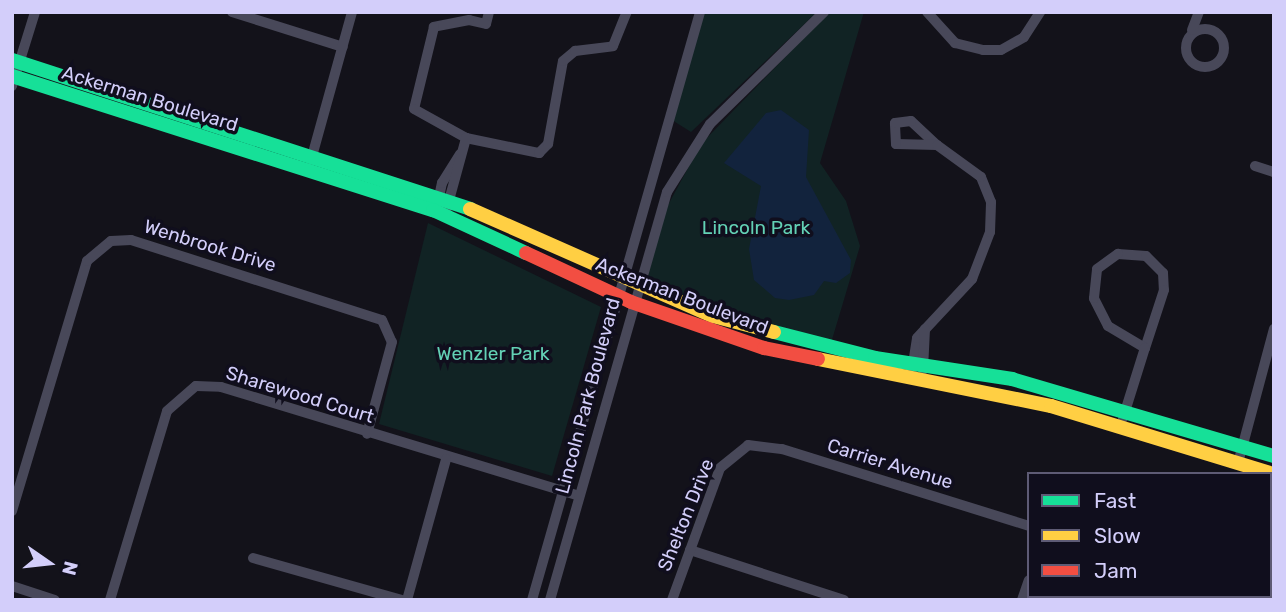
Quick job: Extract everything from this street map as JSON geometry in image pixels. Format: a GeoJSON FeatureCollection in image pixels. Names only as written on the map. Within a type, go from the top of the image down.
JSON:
{"type":"FeatureCollection","features":[{"type":"Feature","properties":{"kind":"street"},"geometry":{"type":"LineString","coordinates":[[14,72],[35,12]]}},
{"type":"Feature","properties":{"kind":"street"},"geometry":{"type":"LineString","coordinates":[[232,12],[343,47]]}},
{"type":"Feature","properties":{"kind":"street"},"geometry":{"type":"LineString","coordinates":[[310,161],[352,12]]}},
{"type":"Feature","properties":{"kind":"street"},"geometry":{"type":"LineString","coordinates":[[489,12],[486,24],[469,20],[434,27],[413,102],[417,114],[466,138],[544,151],[563,61],[575,51],[612,46],[627,12]]}},
{"type":"Feature","properties":{"kind":"street","name":"Lincoln Park Boulevard"},"geometry":{"type":"LineString","coordinates":[[532,600],[562,491],[629,283],[700,12]]}},
{"type":"Feature","properties":{"kind":"street","name":"Lincoln Park Boulevard"},"geometry":{"type":"LineString","coordinates":[[550,600],[579,496],[624,299],[656,216],[700,137],[824,12]]}},
{"type":"Feature","properties":{"kind":"street"},"geometry":{"type":"LineString","coordinates":[[928,12],[955,43],[983,50],[1002,50],[1024,37],[1040,12]]}},
{"type":"Feature","properties":{"kind":"street"},"geometry":{"type":"LineString","coordinates":[[1192,30],[1225,39],[1219,65],[1184,56],[1192,30],[1199,12]]}},
{"type":"Feature","properties":{"kind":"street","name":"Ackerman Boulevard"},"geometry":{"type":"LineString","coordinates":[[14,72],[310,161],[445,197],[629,283],[760,330],[918,364],[1012,379],[1125,410],[1274,456]]}},
{"type":"Feature","properties":{"kind":"street"},"geometry":{"type":"LineString","coordinates":[[440,213],[466,138]]}},
{"type":"Feature","properties":{"kind":"street"},"geometry":{"type":"LineString","coordinates":[[915,380],[925,329],[972,279],[992,216],[976,170],[937,145]]}},
{"type":"Feature","properties":{"kind":"street","name":"Ackerman Boulevard"},"geometry":{"type":"LineString","coordinates":[[310,161],[440,213],[624,299],[764,348],[1121,425],[1267,472]]}},
{"type":"Feature","properties":{"kind":"street"},"geometry":{"type":"LineString","coordinates":[[1255,166],[1274,172]]}},
{"type":"Feature","properties":{"kind":"street","name":"Wenbrook Drive"},"geometry":{"type":"LineString","coordinates":[[12,511],[87,261],[111,241],[131,240],[382,320],[392,342],[367,433]]}},
{"type":"Feature","properties":{"kind":"street"},"geometry":{"type":"LineString","coordinates":[[1121,425],[1164,290],[1163,273],[1146,256],[1118,254],[1097,269],[1094,298],[1108,326],[1145,348]]}},
{"type":"Feature","properties":{"kind":"street"},"geometry":{"type":"LineString","coordinates":[[1238,463],[1274,329]]}},
{"type":"Feature","properties":{"kind":"street","name":"Sharewood Court"},"geometry":{"type":"LineString","coordinates":[[110,600],[167,411],[183,391],[221,387],[446,458],[579,496]]}},
{"type":"Feature","properties":{"kind":"street","name":"Carrier Avenue"},"geometry":{"type":"LineString","coordinates":[[740,448],[766,444],[1027,525]]}},
{"type":"Feature","properties":{"kind":"street","name":"Shelton Drive"},"geometry":{"type":"LineString","coordinates":[[673,600],[720,468],[740,448]]}},
{"type":"Feature","properties":{"kind":"street"},"geometry":{"type":"LineString","coordinates":[[407,600],[446,458]]}},
{"type":"Feature","properties":{"kind":"street"},"geometry":{"type":"LineString","coordinates":[[690,550],[844,600]]}},
{"type":"Feature","properties":{"kind":"street"},"geometry":{"type":"LineString","coordinates":[[253,558],[401,600]]}},
{"type":"Feature","properties":{"kind":"street"},"geometry":{"type":"LineString","coordinates":[[12,586],[55,600]]}},
{"type":"Feature","properties":{"kind":"green space"},"geometry":{"type":"Polygon","coordinates":[[[704,12],[817,12],[691,132],[672,120],[704,12]]]}},
{"type":"Feature","properties":{"kind":"green space","name":"Lincoln Park"},"geometry":{"type":"Polygon","coordinates":[[[829,12],[864,12],[820,163],[846,201],[860,246],[831,343],[700,305],[647,280],[661,218],[701,144],[829,12]]]}},
{"type":"Feature","properties":{"kind":"green space","name":"Wenzler Park"},"geometry":{"type":"Polygon","coordinates":[[[428,223],[601,307],[552,476],[379,424],[428,223]]]}},
{"type":"Feature","properties":{"kind":"water"},"geometry":{"type":"Polygon","coordinates":[[[781,110],[809,130],[806,177],[851,260],[850,273],[836,283],[824,281],[814,295],[789,300],[775,298],[754,280],[749,249],[761,186],[724,163],[766,113],[781,110]]]}},
{"type":"Feature","properties":{"kind":"traffic: fast"},"geometry":{"type":"LineString","coordinates":[[12,60],[470,209]]}},
{"type":"Feature","properties":{"kind":"traffic: fast"},"geometry":{"type":"LineString","coordinates":[[12,76],[433,210],[526,253]]}},
{"type":"Feature","properties":{"kind":"traffic: fast"},"geometry":{"type":"LineString","coordinates":[[774,332],[875,358],[1012,379],[1274,456]]}},
{"type":"Feature","properties":{"kind":"traffic: slow"},"geometry":{"type":"LineString","coordinates":[[470,209],[713,316],[774,332]]}},
{"type":"Feature","properties":{"kind":"traffic: slow"},"geometry":{"type":"LineString","coordinates":[[818,359],[1051,406],[1267,472]]}},
{"type":"Feature","properties":{"kind":"traffic: jam"},"geometry":{"type":"LineString","coordinates":[[526,253],[631,302],[764,348],[818,359]]}}]}
